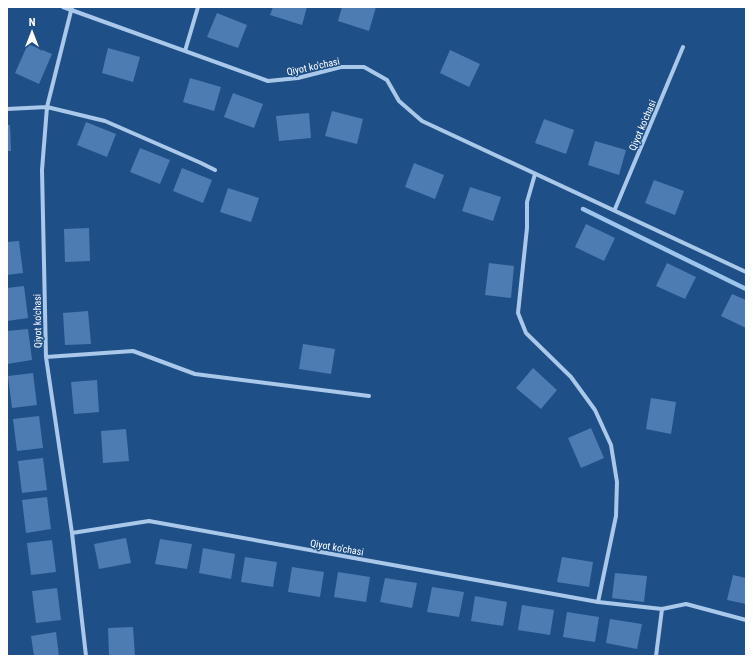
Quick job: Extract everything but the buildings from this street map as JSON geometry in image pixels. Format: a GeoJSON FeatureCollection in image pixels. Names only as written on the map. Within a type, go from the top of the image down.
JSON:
{"type":"FeatureCollection","features":[{"type":"Feature","properties":{"kind":"street","name":"Qiyot ko'chasi"},"geometry":{"type":"LineString","coordinates":[[63,7],[268,81],[298,78],[341,67],[364,67],[387,80],[399,101],[422,121],[535,174],[615,209],[746,272]]}},
{"type":"Feature","properties":{"kind":"street"},"geometry":{"type":"LineString","coordinates":[[185,51],[198,7]]}},
{"type":"Feature","properties":{"kind":"street","name":"Qiyot ko'chasi"},"geometry":{"type":"LineString","coordinates":[[72,9],[47,107],[42,170],[46,357],[72,534],[86,656]]}},
{"type":"Feature","properties":{"kind":"street","name":"Qiyot ko'chasi"},"geometry":{"type":"LineString","coordinates":[[615,209],[683,47]]}},
{"type":"Feature","properties":{"kind":"street"},"geometry":{"type":"LineString","coordinates":[[7,109],[47,107],[105,121],[201,162],[215,170]]}},
{"type":"Feature","properties":{"kind":"street"},"geometry":{"type":"LineString","coordinates":[[535,174],[527,202],[527,228],[518,313],[526,333],[571,377],[595,410],[611,445],[617,482],[616,516],[598,602]]}},
{"type":"Feature","properties":{"kind":"street"},"geometry":{"type":"LineString","coordinates":[[46,357],[133,351],[195,374],[369,396]]}},
{"type":"Feature","properties":{"kind":"street","name":"Qiyot ko'chasi"},"geometry":{"type":"LineString","coordinates":[[72,534],[149,521],[598,602],[662,609],[686,604],[746,620]]}},
{"type":"Feature","properties":{"kind":"street"},"geometry":{"type":"LineString","coordinates":[[656,656],[662,609]]}},
{"type":"Feature","properties":{"kind":"waterway"},"geometry":{"type":"LineString","coordinates":[[583,209],[746,289]]}}]}
